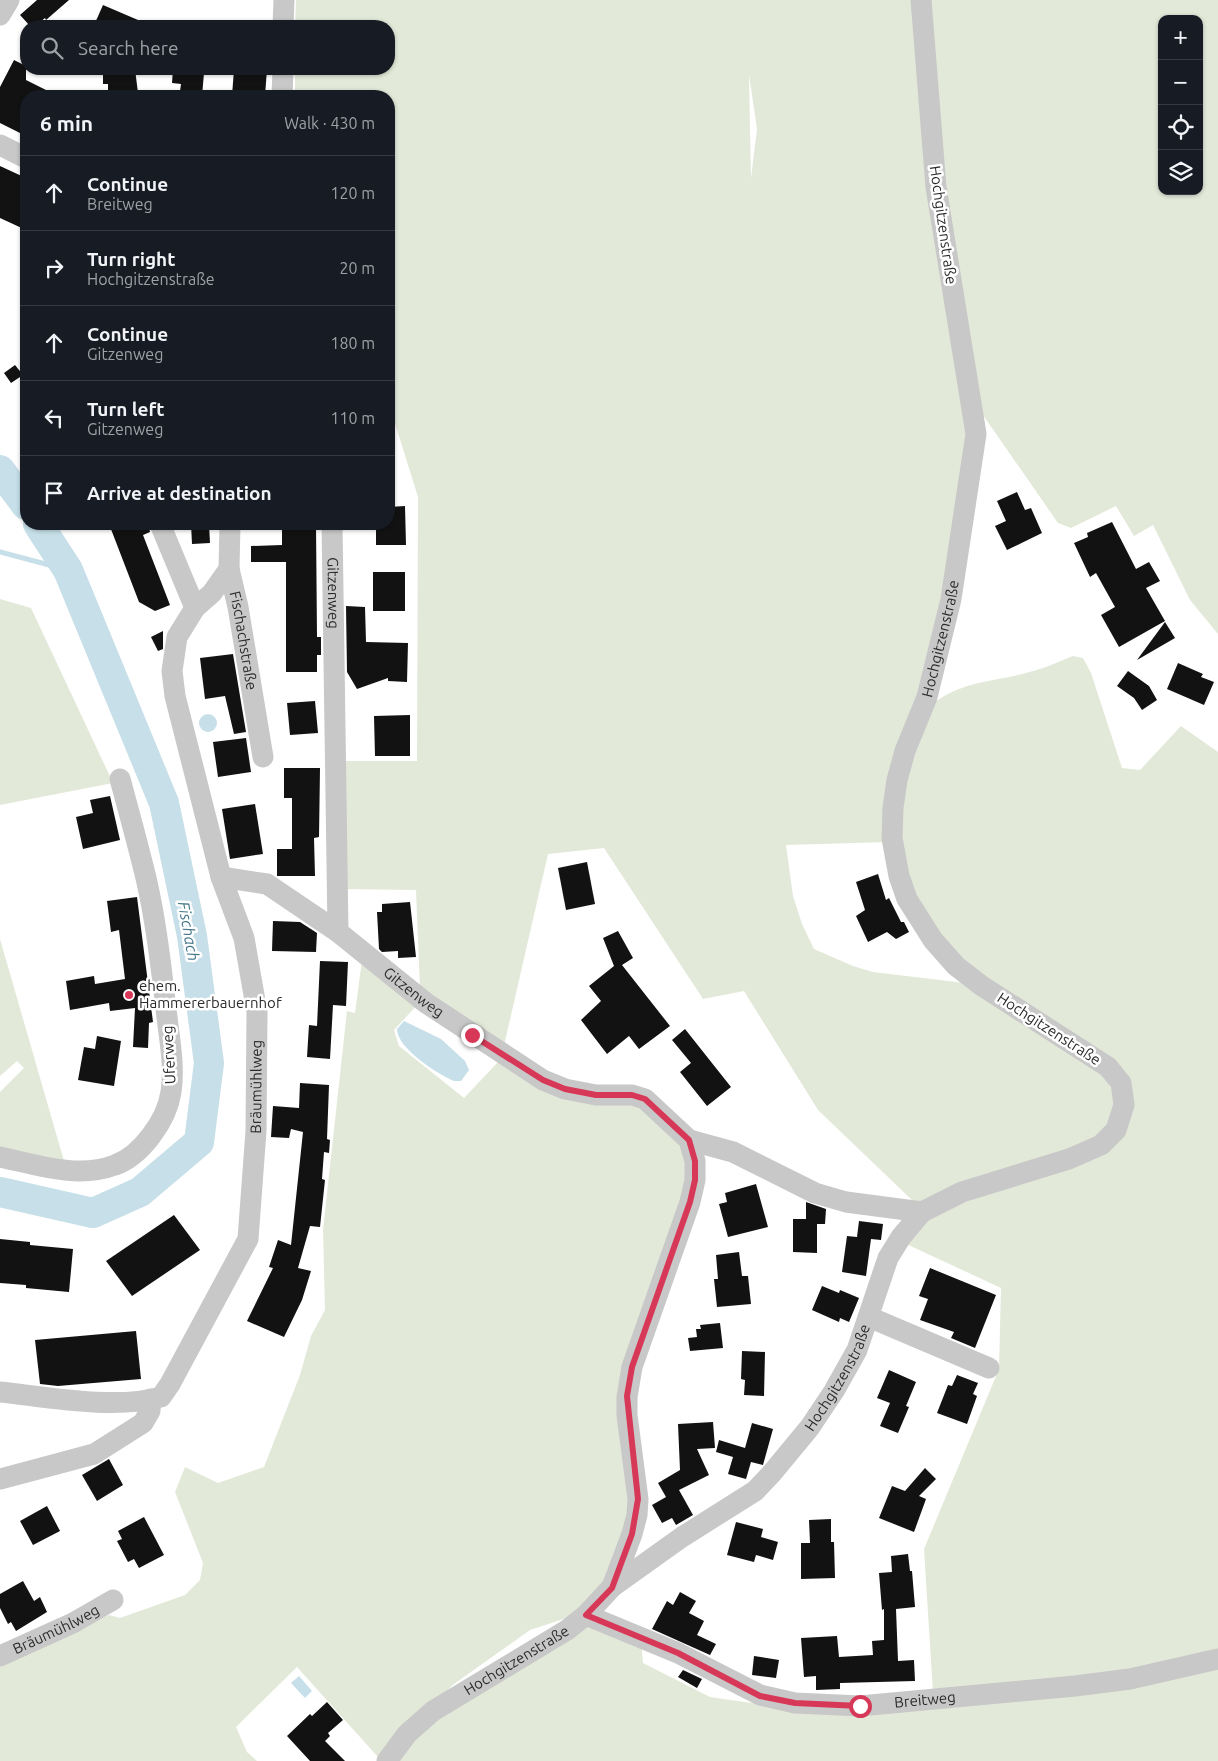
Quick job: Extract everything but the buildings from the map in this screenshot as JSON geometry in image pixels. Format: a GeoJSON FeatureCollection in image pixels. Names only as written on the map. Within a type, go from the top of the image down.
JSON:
{"type":"FeatureCollection","features":[{"type":"Feature","properties":{"kind":"street"},"geometry":{"type":"LineString","coordinates":[[0,15],[9,0]]}},
{"type":"Feature","properties":{"kind":"street"},"geometry":{"type":"LineString","coordinates":[[283,20],[284,0]]}},
{"type":"Feature","properties":{"kind":"street","name":"Hochgitzenstraße"},"geometry":{"type":"LineString","coordinates":[[387,1761],[407,1734],[433,1710],[567,1630],[586,1615],[612,1588],[682,1537],[755,1491],[810,1427],[834,1392],[856,1350],[870,1317],[888,1258],[901,1237],[922,1212],[962,1192],[1044,1168],[1102,1145],[1116,1130],[1124,1105],[1120,1083],[1108,1067],[982,986],[956,966],[933,940],[907,899],[899,876],[892,838],[893,808],[897,780],[905,751],[927,697],[951,599],[976,434],[936,187],[921,0]]}},
{"type":"Feature","properties":{"kind":"street"},"geometry":{"type":"LineString","coordinates":[[282,90],[283,75]]}},
{"type":"Feature","properties":{"kind":"street"},"geometry":{"type":"LineString","coordinates":[[0,146],[20,155]]}},
{"type":"Feature","properties":{"kind":"street"},"geometry":{"type":"LineString","coordinates":[[162,530],[195,608]]}},
{"type":"Feature","properties":{"kind":"street","name":"Fischachstraße"},"geometry":{"type":"LineString","coordinates":[[230,530],[230,569],[263,757]]}},
{"type":"Feature","properties":{"kind":"street","name":"Gitzenweg"},"geometry":{"type":"LineString","coordinates":[[332,530],[338,932]]}},
{"type":"Feature","properties":{"kind":"street","name":"Bräumühlweg"},"geometry":{"type":"LineString","coordinates":[[151,1399],[160,1397],[170,1384],[248,1239],[256,1131],[257,1012],[244,938],[221,877],[175,696],[172,671],[177,637],[195,608],[212,593],[230,569]]}},
{"type":"Feature","properties":{"kind":"street","name":"Uferweg"},"geometry":{"type":"LineString","coordinates":[[0,1157],[74,1172],[96,1170],[117,1165],[141,1146],[153,1133],[166,1110],[171,1093],[172,1070],[160,958],[146,879],[120,779]]}},
{"type":"Feature","properties":{"kind":"street","name":"Gitzenweg"},"geometry":{"type":"LineString","coordinates":[[221,877],[267,884],[338,932],[426,1003],[543,1080],[565,1089],[596,1095],[632,1095],[645,1099],[689,1140]]}},
{"type":"Feature","properties":{"kind":"street"},"geometry":{"type":"LineString","coordinates":[[689,1140],[733,1152],[823,1195],[846,1202],[922,1212]]}},
{"type":"Feature","properties":{"kind":"street"},"geometry":{"type":"LineString","coordinates":[[612,1588],[632,1534],[638,1499],[627,1396],[632,1367],[695,1180],[695,1161],[689,1140]]}},
{"type":"Feature","properties":{"kind":"street"},"geometry":{"type":"LineString","coordinates":[[870,1317],[989,1368]]}},
{"type":"Feature","properties":{"kind":"street"},"geometry":{"type":"LineString","coordinates":[[0,1392],[77,1401],[151,1399],[150,1411],[143,1423],[94,1454],[0,1479]]}},
{"type":"Feature","properties":{"kind":"street","name":"Bräumühlweg"},"geometry":{"type":"LineString","coordinates":[[0,1656],[73,1623],[112,1600]]}},
{"type":"Feature","properties":{"kind":"street","name":"Breitweg"},"geometry":{"type":"LineString","coordinates":[[586,1615],[678,1653],[760,1696],[795,1703],[860,1706],[1066,1687],[1130,1679],[1218,1659]]}},
{"type":"Feature","properties":{"kind":"green space"},"geometry":{"type":"Polygon","coordinates":[[[296,0],[919,0],[970,461],[888,842],[786,845],[793,896],[802,924],[814,949],[853,966],[873,972],[973,984],[1104,1074],[1110,1085],[1115,1102],[1112,1116],[1095,1141],[921,1204],[914,1202],[818,1110],[744,991],[703,999],[604,848],[548,854],[503,1050],[420,990],[416,890],[341,889],[341,761],[417,761],[418,497],[395,423],[395,90],[295,90],[295,75],[395,75],[395,20],[295,20],[296,0]],[[749,75],[751,178],[757,129],[749,75]]]}},
{"type":"Feature","properties":{"kind":"green space"},"geometry":{"type":"Polygon","coordinates":[[[927,0],[1218,0],[1218,634],[1190,600],[1153,525],[1134,536],[1116,506],[1071,528],[1058,523],[983,415],[947,236],[927,0]]]}},
{"type":"Feature","properties":{"kind":"green space"},"geometry":{"type":"Polygon","coordinates":[[[0,599],[31,608],[113,783],[0,805],[0,599]]]}},
{"type":"Feature","properties":{"kind":"green space"},"geometry":{"type":"Polygon","coordinates":[[[1073,656],[1083,658],[1091,673],[1122,768],[1140,770],[1181,726],[1218,752],[1218,1761],[389,1761],[401,1743],[589,1625],[641,1642],[643,1663],[710,1697],[830,1714],[934,1709],[924,1549],[999,1369],[1001,1288],[902,1242],[921,1219],[1063,1165],[1126,1109],[1088,1053],[937,940],[905,886],[898,800],[934,703],[944,696],[966,687],[1029,672],[1073,656]]]}},
{"type":"Feature","properties":{"kind":"green space"},"geometry":{"type":"Polygon","coordinates":[[[0,939],[66,1168],[0,1153],[0,1092],[24,1068],[17,1061],[0,1076],[0,939]]]}},
{"type":"Feature","properties":{"kind":"green space"},"geometry":{"type":"Polygon","coordinates":[[[362,960],[419,1003],[394,1030],[399,1046],[464,1098],[498,1062],[644,1107],[679,1137],[692,1168],[624,1377],[634,1491],[616,1565],[582,1613],[530,1630],[454,1684],[378,1757],[297,1667],[236,1727],[247,1752],[257,1761],[0,1761],[0,1663],[109,1615],[120,1618],[185,1595],[200,1580],[203,1563],[175,1492],[185,1467],[218,1483],[264,1467],[300,1375],[311,1336],[325,1310],[323,1230],[347,1011],[355,1013],[362,960]]]}},
{"type":"Feature","properties":{"kind":"water"},"geometry":{"type":"Polygon","coordinates":[[[208,714],[214,717],[217,723],[214,729],[208,732],[202,729],[199,723],[202,717],[208,714]]]}},
{"type":"Feature","properties":{"kind":"water"},"geometry":{"type":"Polygon","coordinates":[[[404,1021],[441,1039],[465,1061],[469,1070],[461,1081],[454,1081],[438,1073],[411,1052],[399,1036],[397,1029],[404,1021]]]}},
{"type":"Feature","properties":{"kind":"water"},"geometry":{"type":"Polygon","coordinates":[[[299,1676],[312,1691],[305,1698],[291,1683],[299,1676]]]}},
{"type":"Feature","properties":{"kind":"waterway","name":"Fischach"},"geometry":{"type":"LineString","coordinates":[[0,470],[20,497]]}},
{"type":"Feature","properties":{"kind":"waterway","name":"Fischach"},"geometry":{"type":"LineString","coordinates":[[0,1192],[93,1213],[140,1192],[199,1142],[209,1063],[192,936],[164,803],[68,570],[42,530]]}},
{"type":"Feature","properties":{"kind":"waterway"},"geometry":{"type":"LineString","coordinates":[[0,552],[68,570]]}},
{"type":"Feature","properties":{"kind":"place","name":"ehem. Hammererbauernhof"},"geometry":{"type":"Point","coordinates":[129,995]}},
{"type":"Feature","properties":{"kind":"route"},"geometry":{"type":"LineString","coordinates":[[472,1035],[543,1080],[565,1089],[596,1095],[632,1095],[645,1099],[689,1140],[695,1161],[695,1180],[690,1202],[632,1367],[627,1396],[627,1414],[638,1499],[637,1515],[612,1588],[586,1615],[678,1653],[760,1696],[795,1703],[860,1706]]}}]}
